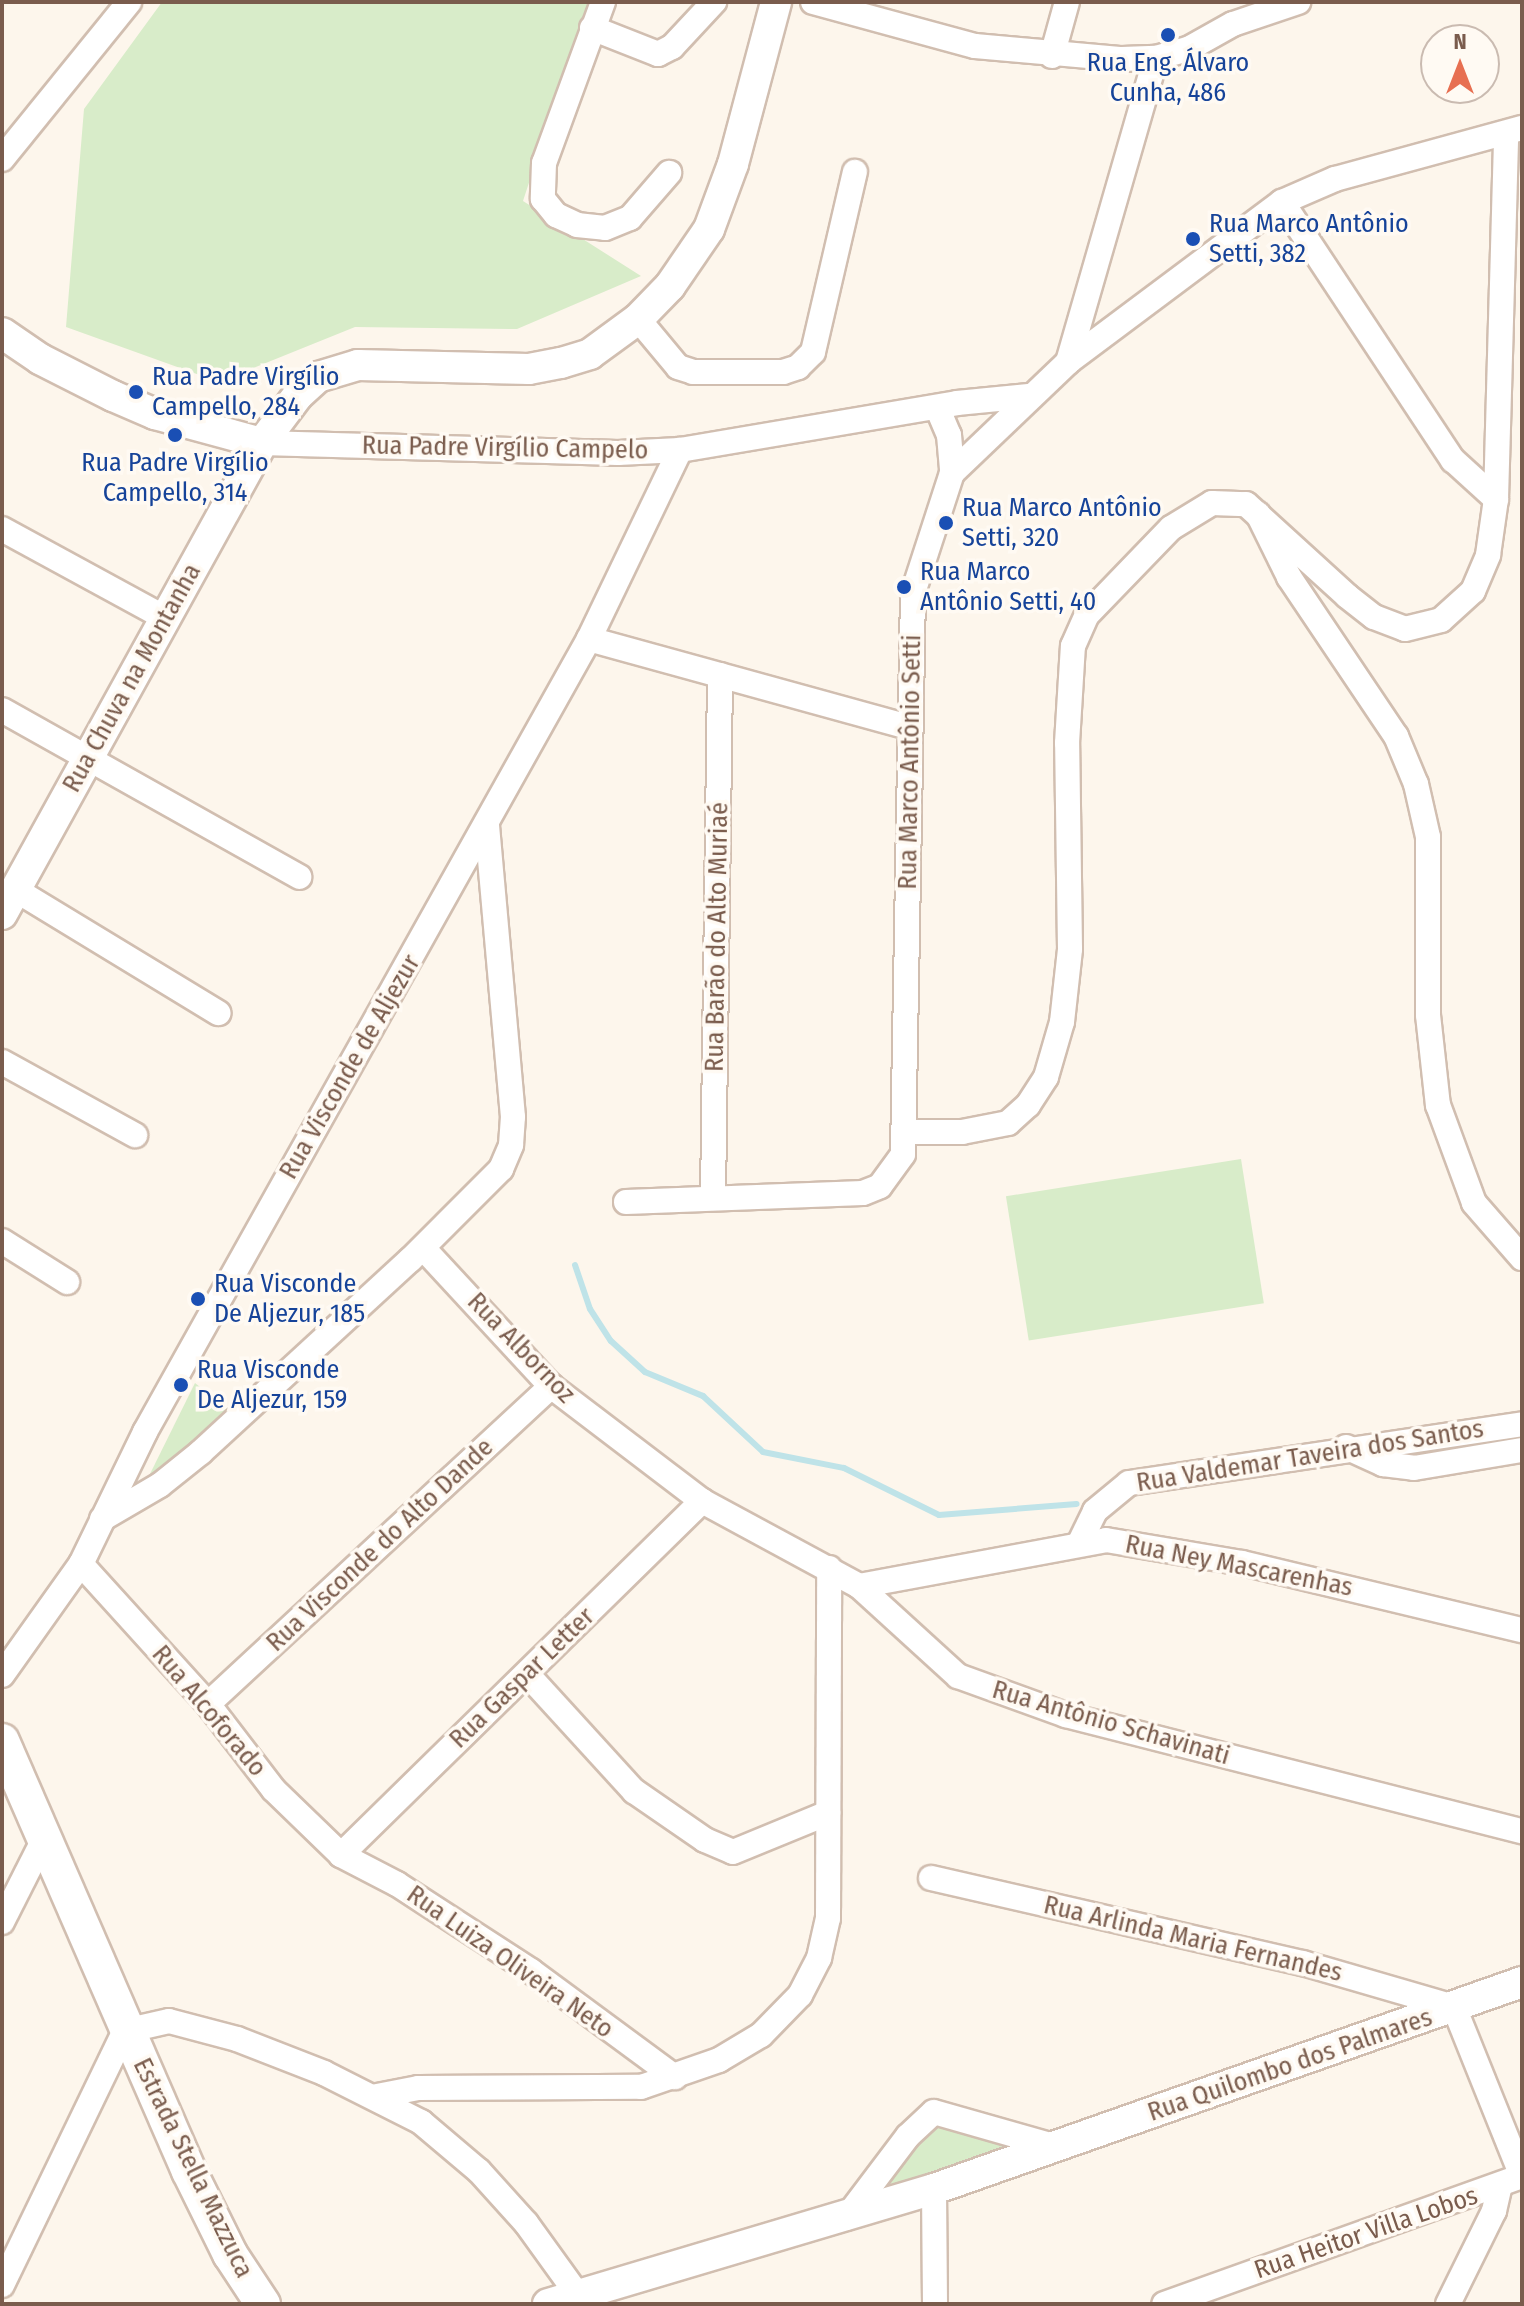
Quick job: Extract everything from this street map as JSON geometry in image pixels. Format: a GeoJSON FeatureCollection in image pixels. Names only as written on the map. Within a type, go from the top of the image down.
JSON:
{"type":"FeatureCollection","features":[{"type":"Feature","properties":{"kind":"main road","name":"Estrada Stella Mazzuca"},"geometry":{"type":"LineString","coordinates":[[2,1741],[125,2031],[230,2254],[263,2304]]}},
{"type":"Feature","properties":{"kind":"street"},"geometry":{"type":"LineString","coordinates":[[2,159],[129,2]]}},
{"type":"Feature","properties":{"kind":"street"},"geometry":{"type":"LineString","coordinates":[[603,2],[544,163],[543,199],[556,215],[577,225],[605,228],[630,218],[669,173]]}},
{"type":"Feature","properties":{"kind":"street"},"geometry":{"type":"LineString","coordinates":[[592,28],[658,54],[672,47],[714,2]]}},
{"type":"Feature","properties":{"kind":"street","name":"Rua Chuva na Montanha"},"geometry":{"type":"LineString","coordinates":[[9,902],[262,443],[298,395],[334,370],[358,365],[529,369],[590,354],[638,319],[670,286],[709,229],[733,164],[776,2]]}},
{"type":"Feature","properties":{"kind":"street"},"geometry":{"type":"LineString","coordinates":[[813,2],[975,46],[1052,56],[1156,58],[1190,48],[1233,24],[1298,2]]}},
{"type":"Feature","properties":{"kind":"street"},"geometry":{"type":"LineString","coordinates":[[1052,56],[1067,2]]}},
{"type":"Feature","properties":{"kind":"street"},"geometry":{"type":"LineString","coordinates":[[1233,24],[1250,2]]}},
{"type":"Feature","properties":{"kind":"street"},"geometry":{"type":"LineString","coordinates":[[1068,362],[1156,58]]}},
{"type":"Feature","properties":{"kind":"street"},"geometry":{"type":"LineString","coordinates":[[907,1132],[962,1132],[1008,1123],[1028,1105],[1046,1077],[1062,1022],[1070,949],[1067,743],[1073,646],[1087,615],[1171,528],[1212,503],[1247,507],[1374,617],[1405,629],[1441,620],[1473,591],[1488,555],[1496,499],[1514,131]]}},
{"type":"Feature","properties":{"kind":"street","name":"Rua Marco Antônio Setti"},"geometry":{"type":"LineString","coordinates":[[626,1202],[863,1193],[880,1186],[894,1170],[907,1132],[908,727],[913,593],[952,473],[1068,362],[1282,202],[1335,179],[1514,131]]}},
{"type":"Feature","properties":{"kind":"street"},"geometry":{"type":"LineString","coordinates":[[638,319],[678,367],[693,372],[783,372],[807,362],[855,172]]}},
{"type":"Feature","properties":{"kind":"street"},"geometry":{"type":"LineString","coordinates":[[1282,202],[1453,460],[1496,499]]}},
{"type":"Feature","properties":{"kind":"street","name":"Rua Padre Virgílio Campelo"},"geometry":{"type":"LineString","coordinates":[[2,333],[40,359],[127,402],[262,443],[618,453],[680,450],[937,407],[1029,396]]}},
{"type":"Feature","properties":{"kind":"street"},"geometry":{"type":"LineString","coordinates":[[937,407],[949,435],[952,473]]}},
{"type":"Feature","properties":{"kind":"street","name":"Rua Visconde de Aljezur"},"geometry":{"type":"LineString","coordinates":[[2,1675],[81,1564],[152,1418],[589,639],[680,450]]}},
{"type":"Feature","properties":{"kind":"street"},"geometry":{"type":"LineString","coordinates":[[1247,507],[1289,577],[1396,736],[1416,784],[1428,837],[1428,1015],[1438,1105],[1474,1203],[1522,1258]]}},
{"type":"Feature","properties":{"kind":"street"},"geometry":{"type":"LineString","coordinates":[[2,529],[165,618]]}},
{"type":"Feature","properties":{"kind":"street"},"geometry":{"type":"LineString","coordinates":[[589,639],[908,727]]}},
{"type":"Feature","properties":{"kind":"street","name":"Rua Barão do Alto Muriaé"},"geometry":{"type":"LineString","coordinates":[[713,1198],[720,675]]}},
{"type":"Feature","properties":{"kind":"street"},"geometry":{"type":"LineString","coordinates":[[2,710],[299,877]]}},
{"type":"Feature","properties":{"kind":"street"},"geometry":{"type":"LineString","coordinates":[[102,1519],[160,1485],[201,1452],[423,1248],[482,1192],[501,1169],[511,1145],[487,824]]}},
{"type":"Feature","properties":{"kind":"street"},"geometry":{"type":"LineString","coordinates":[[9,902],[218,1013]]}},
{"type":"Feature","properties":{"kind":"street"},"geometry":{"type":"LineString","coordinates":[[2,1062],[135,1135]]}},
{"type":"Feature","properties":{"kind":"street"},"geometry":{"type":"LineString","coordinates":[[2,1241],[67,1282]]}},
{"type":"Feature","properties":{"kind":"street","name":"Rua Albornoz"},"geometry":{"type":"LineString","coordinates":[[423,1248],[551,1386],[702,1501]]}},
{"type":"Feature","properties":{"kind":"street","name":"Rua Visconde do Alto Dande"},"geometry":{"type":"LineString","coordinates":[[208,1704],[551,1386]]}},
{"type":"Feature","properties":{"kind":"street","name":"Rua Valdemar Taveira dos Santos"},"geometry":{"type":"LineString","coordinates":[[1080,1542],[1095,1511],[1129,1483],[1346,1447],[1522,1424]]}},
{"type":"Feature","properties":{"kind":"street"},"geometry":{"type":"LineString","coordinates":[[1346,1447],[1383,1464],[1414,1468],[1522,1450]]}},
{"type":"Feature","properties":{"kind":"street","name":"Rua Antônio Schavinati"},"geometry":{"type":"LineString","coordinates":[[702,1501],[859,1586],[958,1676],[997,1694],[1522,1831]]}},
{"type":"Feature","properties":{"kind":"street","name":"Rua Gaspar Letter"},"geometry":{"type":"LineString","coordinates":[[341,1855],[702,1501]]}},
{"type":"Feature","properties":{"kind":"street","name":"Rua Ney Mascarenhas"},"geometry":{"type":"LineString","coordinates":[[859,1586],[1080,1542],[1142,1544],[1242,1563],[1522,1630]]}},
{"type":"Feature","properties":{"kind":"street","name":"Rua Alcoforado"},"geometry":{"type":"LineString","coordinates":[[81,1564],[208,1704],[274,1790],[341,1855]]}},
{"type":"Feature","properties":{"kind":"street"},"geometry":{"type":"LineString","coordinates":[[377,2096],[418,2088],[504,2085],[611,2090],[675,2077],[719,2060],[761,2035],[800,1995],[819,1958],[828,1918],[829,1568]]}},
{"type":"Feature","properties":{"kind":"street"},"geometry":{"type":"LineString","coordinates":[[527,1674],[634,1791],[705,1840],[733,1852],[828,1813]]}},
{"type":"Feature","properties":{"kind":"street"},"geometry":{"type":"LineString","coordinates":[[2,1922],[43,1841]]}},
{"type":"Feature","properties":{"kind":"street","name":"Rua Luiza Oliveira Neto"},"geometry":{"type":"LineString","coordinates":[[341,1855],[397,1884],[531,1971],[675,2077]]}},
{"type":"Feature","properties":{"kind":"street","name":"Rua Arlinda Maria Fernandes"},"geometry":{"type":"LineString","coordinates":[[931,1878],[1303,1963],[1454,2007]]}},
{"type":"Feature","properties":{"kind":"street","name":"Rua Quilombo dos Palmares"},"geometry":{"type":"LineString","coordinates":[[548,2304],[846,2218],[934,2189],[1522,1982]]}},
{"type":"Feature","properties":{"kind":"street"},"geometry":{"type":"LineString","coordinates":[[1448,2304],[1511,2181],[1454,2007]]}},
{"type":"Feature","properties":{"kind":"street"},"geometry":{"type":"LineString","coordinates":[[2,2285],[125,2031],[163,2021],[188,2024],[377,2096],[421,2122],[469,2161],[526,2223],[578,2295]]}},
{"type":"Feature","properties":{"kind":"street"},"geometry":{"type":"LineString","coordinates":[[846,2218],[908,2136],[934,2112],[1057,2147]]}},
{"type":"Feature","properties":{"kind":"street","name":"Rua Heitor Villa Lobos"},"geometry":{"type":"LineString","coordinates":[[1164,2304],[1511,2181]]}},
{"type":"Feature","properties":{"kind":"street"},"geometry":{"type":"LineString","coordinates":[[934,2189],[935,2304]]}},
{"type":"Feature","properties":{"kind":"green space"},"geometry":{"type":"Polygon","coordinates":[[[162,2],[588,2],[523,201],[641,276],[517,329],[355,327],[219,382],[66,327],[84,109],[162,2]]]}},
{"type":"Feature","properties":{"kind":"green space"},"geometry":{"type":"Polygon","coordinates":[[[1241,1159],[1264,1303],[1029,1340],[1006,1196],[1241,1159]]]}},
{"type":"Feature","properties":{"kind":"green space"},"geometry":{"type":"Polygon","coordinates":[[[195,1383],[229,1410],[146,1482],[195,1383]]]}},
{"type":"Feature","properties":{"kind":"green space"},"geometry":{"type":"Polygon","coordinates":[[[937,2120],[1026,2143],[872,2192],[937,2120]]]}},
{"type":"Feature","properties":{"kind":"waterway"},"geometry":{"type":"LineString","coordinates":[[575,1265],[590,1309],[611,1341],[645,1372],[703,1396],[763,1452],[844,1468],[939,1515],[1077,1504]]}},
{"type":"Feature","properties":{"kind":"waterway"},"geometry":{"type":"LineString","coordinates":[[1461,1447],[1521,1439]]}},
{"type":"Feature","properties":{"kind":"place","name":"Rua Eng. Álvaro Cunha, 486"},"geometry":{"type":"Point","coordinates":[1168,35]}},
{"type":"Feature","properties":{"kind":"place","name":"Rua Marco Antônio Setti, 382"},"geometry":{"type":"Point","coordinates":[1193,239]}},
{"type":"Feature","properties":{"kind":"place","name":"Rua Padre Virgílio Campello, 284"},"geometry":{"type":"Point","coordinates":[136,392]}},
{"type":"Feature","properties":{"kind":"place","name":"Rua Padre Virgílio Campello, 314"},"geometry":{"type":"Point","coordinates":[175,435]}},
{"type":"Feature","properties":{"kind":"place","name":"Rua Marco Antônio Setti, 320"},"geometry":{"type":"Point","coordinates":[946,523]}},
{"type":"Feature","properties":{"kind":"place","name":"Rua Marco Antônio Setti, 40"},"geometry":{"type":"Point","coordinates":[904,587]}},
{"type":"Feature","properties":{"kind":"place","name":"Rua Visconde De Aljezur, 185"},"geometry":{"type":"Point","coordinates":[198,1299]}},
{"type":"Feature","properties":{"kind":"place","name":"Rua Visconde De Aljezur, 159"},"geometry":{"type":"Point","coordinates":[181,1385]}}]}
